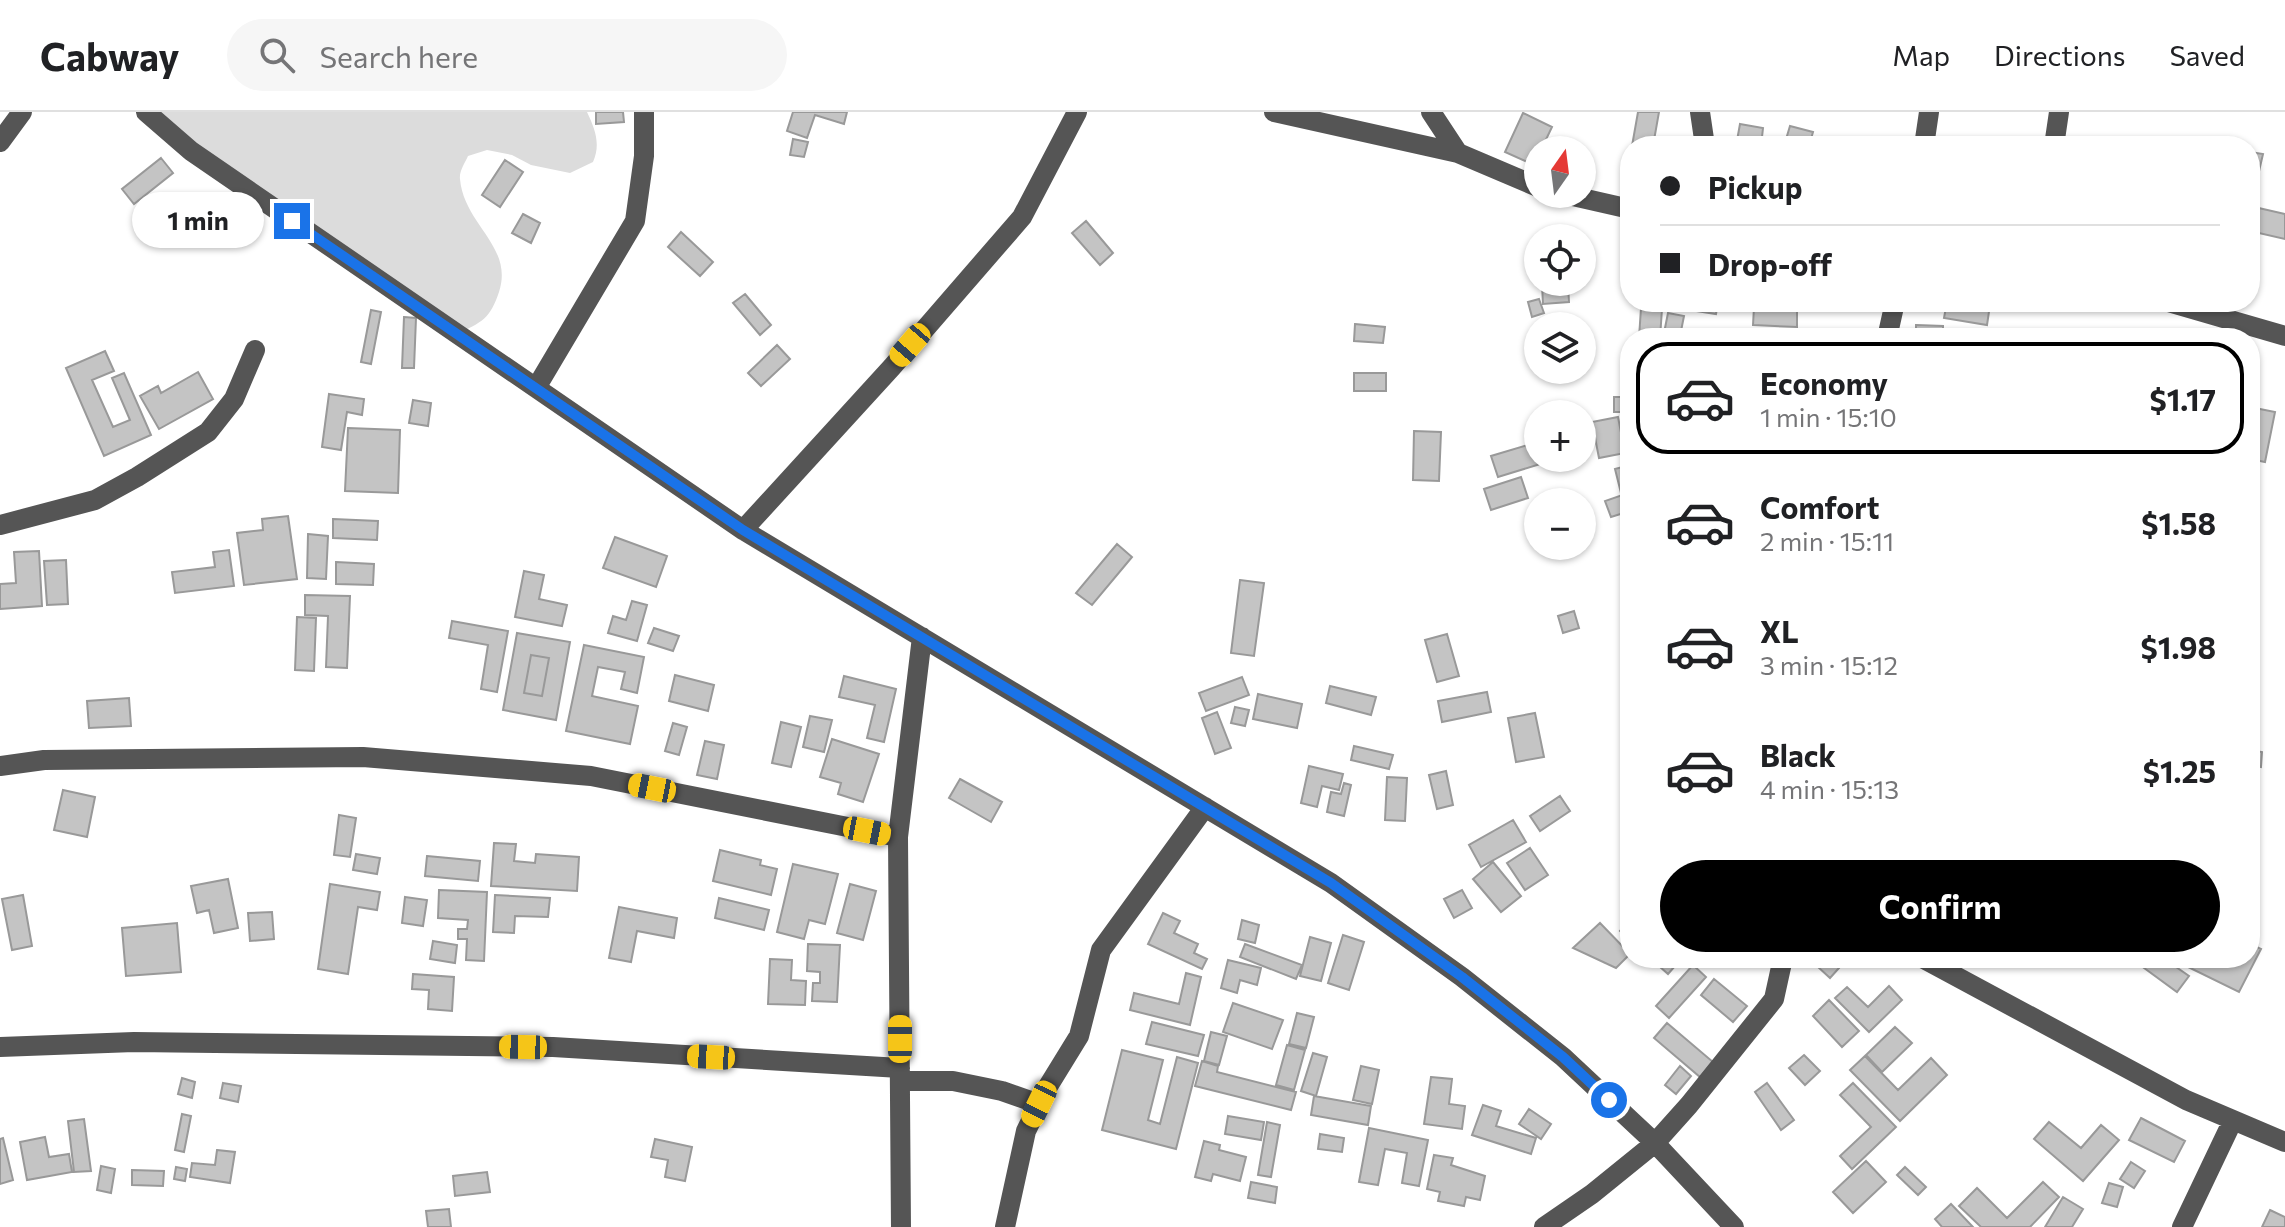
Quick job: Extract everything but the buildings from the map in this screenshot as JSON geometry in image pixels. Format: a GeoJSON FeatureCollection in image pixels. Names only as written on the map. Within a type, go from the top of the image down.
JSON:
{"type":"FeatureCollection","features":[{"type":"Feature","properties":{"kind":"street"},"geometry":{"type":"LineString","coordinates":[[0,142],[22,112]]}},
{"type":"Feature","properties":{"kind":"street"},"geometry":{"type":"LineString","coordinates":[[146,112],[191,151],[743,530],[1331,883],[1462,977],[1563,1057],[1655,1143],[1734,1227]]}},
{"type":"Feature","properties":{"kind":"street"},"geometry":{"type":"LineString","coordinates":[[536,388],[635,221],[644,156],[644,112]]}},
{"type":"Feature","properties":{"kind":"street"},"geometry":{"type":"LineString","coordinates":[[743,530],[892,367],[1022,217],[1077,112]]}},
{"type":"Feature","properties":{"kind":"street"},"geometry":{"type":"LineString","coordinates":[[1274,112],[1458,153],[1524,181]]}},
{"type":"Feature","properties":{"kind":"street"},"geometry":{"type":"LineString","coordinates":[[1431,112],[1458,153]]}},
{"type":"Feature","properties":{"kind":"street"},"geometry":{"type":"LineString","coordinates":[[1700,112],[1704,136]]}},
{"type":"Feature","properties":{"kind":"street"},"geometry":{"type":"LineString","coordinates":[[1925,136],[1929,112]]}},
{"type":"Feature","properties":{"kind":"street"},"geometry":{"type":"LineString","coordinates":[[2055,136],[2059,112]]}},
{"type":"Feature","properties":{"kind":"street"},"geometry":{"type":"LineString","coordinates":[[1596,201],[1620,207]]}},
{"type":"Feature","properties":{"kind":"street"},"geometry":{"type":"LineString","coordinates":[[2202,312],[2256,328]]}},
{"type":"Feature","properties":{"kind":"street"},"geometry":{"type":"LineString","coordinates":[[2260,329],[2280,335],[2285,316]]}},
{"type":"Feature","properties":{"kind":"street"},"geometry":{"type":"LineString","coordinates":[[0,525],[95,500],[208,432],[234,399],[255,350]]}},
{"type":"Feature","properties":{"kind":"street"},"geometry":{"type":"LineString","coordinates":[[901,1227],[898,837],[922,637]]}},
{"type":"Feature","properties":{"kind":"street"},"geometry":{"type":"LineString","coordinates":[[0,766],[44,760],[363,757],[591,776],[898,837]]}},
{"type":"Feature","properties":{"kind":"street"},"geometry":{"type":"LineString","coordinates":[[1005,1227],[1026,1131],[1079,1036],[1101,950],[1205,807]]}},
{"type":"Feature","properties":{"kind":"street"},"geometry":{"type":"LineString","coordinates":[[1544,1227],[1592,1194],[1655,1143],[1774,999],[1781,968]]}},
{"type":"Feature","properties":{"kind":"street"},"geometry":{"type":"LineString","coordinates":[[1941,968],[2186,1100],[2285,1142]]}},
{"type":"Feature","properties":{"kind":"street"},"geometry":{"type":"LineString","coordinates":[[0,1047],[134,1042],[553,1047],[900,1074],[1002,1091],[1039,1104]]}},
{"type":"Feature","properties":{"kind":"street"},"geometry":{"type":"LineString","coordinates":[[2182,1227],[2233,1120]]}},
{"type":"Feature","properties":{"kind":"shaded area"},"geometry":{"type":"Polygon","coordinates":[[[146,112],[587,112],[595,131],[597,149],[593,162],[570,173],[531,165],[512,155],[487,150],[468,156],[460,176],[463,195],[494,248],[502,276],[499,292],[488,314],[479,323],[457,334],[146,112]]]}},
{"type":"Feature","properties":{"kind":"route"},"geometry":{"type":"LineString","coordinates":[[292,221],[743,530],[1331,883],[1462,977],[1563,1057],[1609,1100]]}}]}
